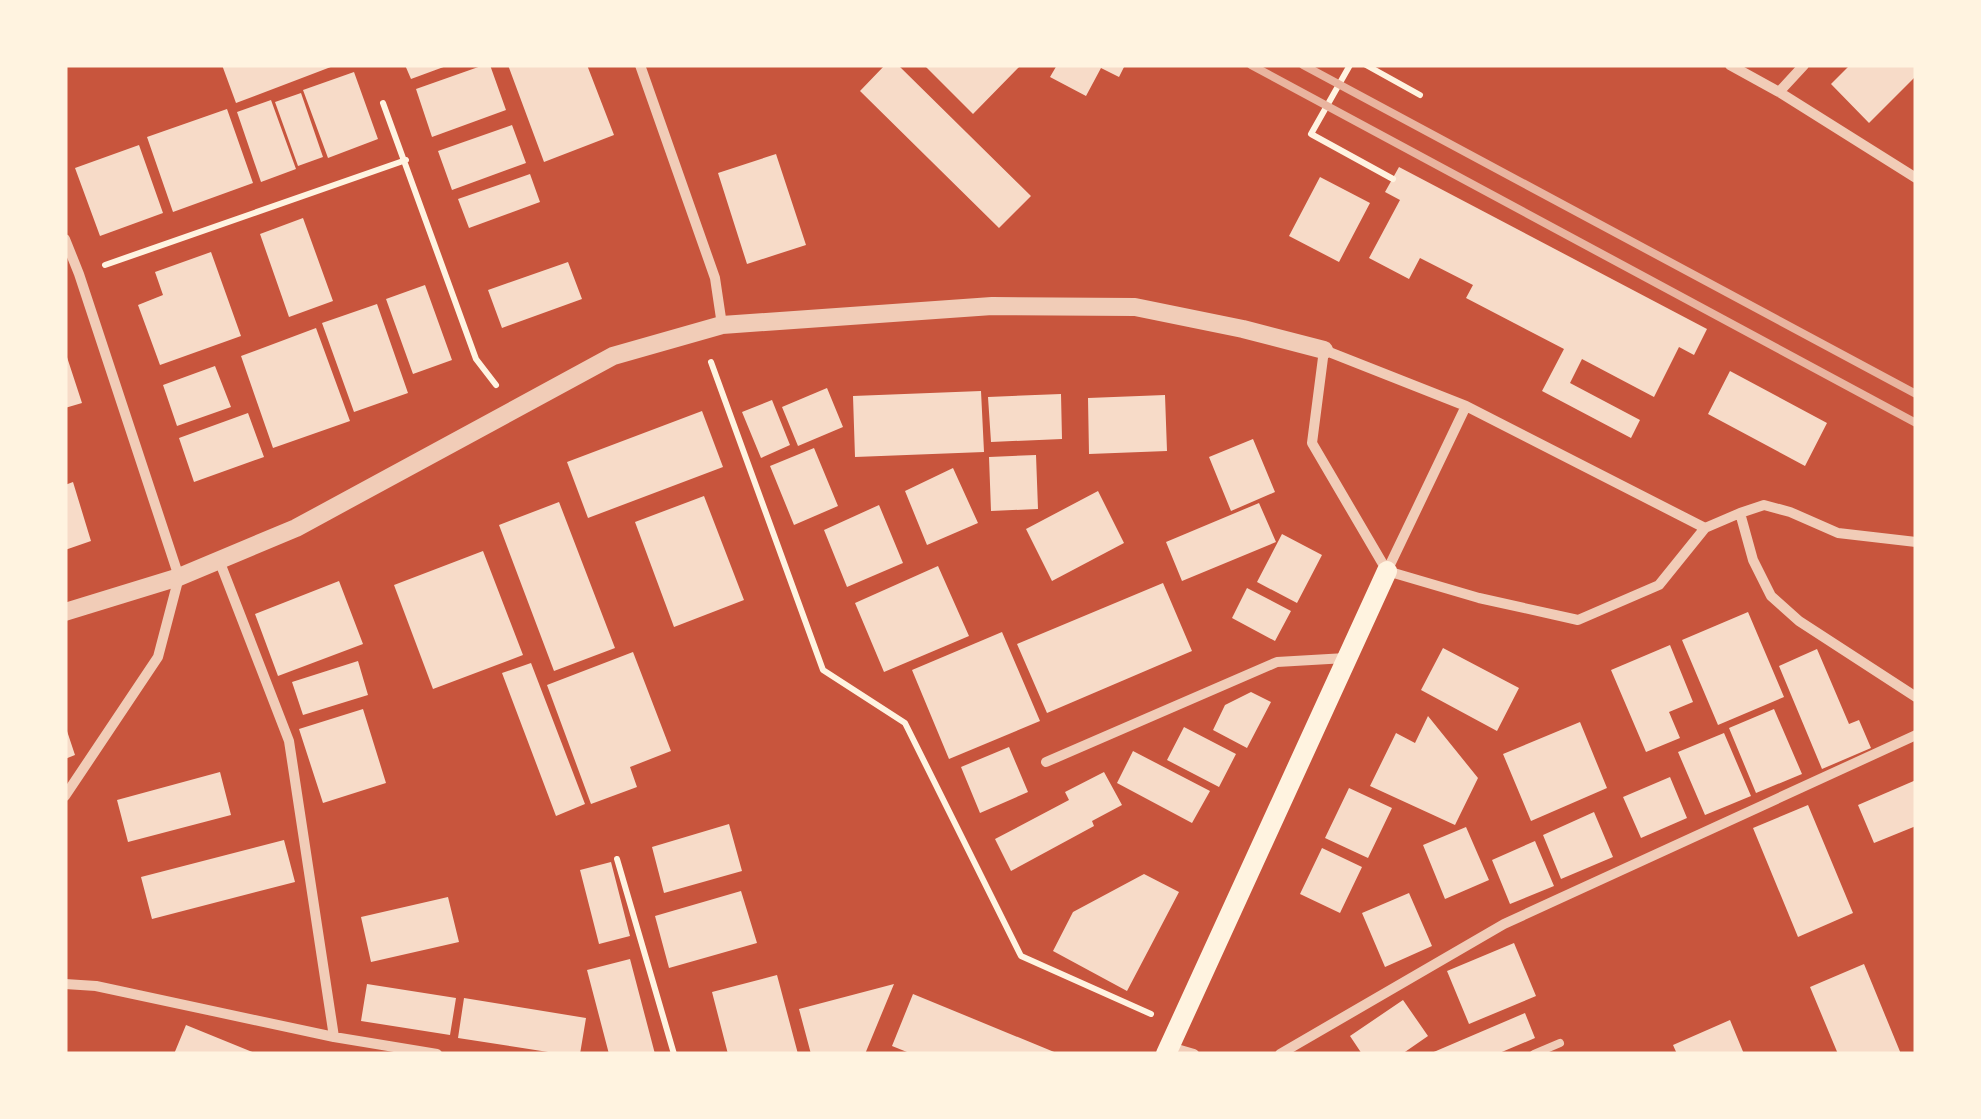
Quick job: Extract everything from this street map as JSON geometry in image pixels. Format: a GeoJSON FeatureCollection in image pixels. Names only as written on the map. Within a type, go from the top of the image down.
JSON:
{"type":"FeatureCollection","features":[{"type":"Feature","properties":{"kind":"main road"},"geometry":{"type":"LineString","coordinates":[[1168,1050],[1387,571]]}},
{"type":"Feature","properties":{"kind":"street"},"geometry":{"type":"LineString","coordinates":[[640,65],[715,278],[713,328]]}},
{"type":"Feature","properties":{"kind":"street"},"geometry":{"type":"LineString","coordinates":[[1730,65],[1916,178]]}},
{"type":"Feature","properties":{"kind":"street"},"geometry":{"type":"LineString","coordinates":[[1779,92],[1804,65]]}},
{"type":"Feature","properties":{"kind":"street"},"geometry":{"type":"LineString","coordinates":[[65,238],[178,577],[158,657],[65,796]]}},
{"type":"Feature","properties":{"kind":"street"},"geometry":{"type":"LineString","coordinates":[[65,612],[178,577],[296,528],[613,356],[713,328],[992,306],[1135,307],[1242,328],[1324,350],[1466,406],[1705,528]]}},
{"type":"Feature","properties":{"kind":"street"},"geometry":{"type":"LineString","coordinates":[[1324,350],[1312,442],[1387,571],[1479,598],[1578,620],[1659,584],[1705,528],[1764,505],[1838,533],[1916,542]]}},
{"type":"Feature","properties":{"kind":"street"},"geometry":{"type":"LineString","coordinates":[[1387,571],[1466,406]]}},
{"type":"Feature","properties":{"kind":"street"},"geometry":{"type":"LineString","coordinates":[[1740,513],[1752,560],[1771,596],[1799,621],[1916,696]]}},
{"type":"Feature","properties":{"kind":"street"},"geometry":{"type":"LineString","coordinates":[[219,560],[290,741],[334,1037]]}},
{"type":"Feature","properties":{"kind":"street"},"geometry":{"type":"LineString","coordinates":[[1046,762],[1277,662],[1347,658]]}},
{"type":"Feature","properties":{"kind":"street"},"geometry":{"type":"LineString","coordinates":[[1280,1054],[1504,924],[1916,735]]}},
{"type":"Feature","properties":{"kind":"street"},"geometry":{"type":"LineString","coordinates":[[65,984],[96,986],[334,1037],[437,1054]]}},
{"type":"Feature","properties":{"kind":"street"},"geometry":{"type":"LineString","coordinates":[[1168,1050],[1194,1054]]}},
{"type":"Feature","properties":{"kind":"lane"},"geometry":{"type":"LineString","coordinates":[[1534,1054],[1560,1043]]}},
{"type":"Feature","properties":{"kind":"path"},"geometry":{"type":"LineString","coordinates":[[1350,65],[1311,134],[1393,179]]}},
{"type":"Feature","properties":{"kind":"path"},"geometry":{"type":"LineString","coordinates":[[1366,65],[1420,95]]}},
{"type":"Feature","properties":{"kind":"path"},"geometry":{"type":"LineString","coordinates":[[383,103],[476,359],[514,410]]}},
{"type":"Feature","properties":{"kind":"path"},"geometry":{"type":"LineString","coordinates":[[79,274],[406,160]]}},
{"type":"Feature","properties":{"kind":"path"},"geometry":{"type":"LineString","coordinates":[[713,328],[714,373],[823,670],[906,723],[1021,956],[1179,1026]]}},
{"type":"Feature","properties":{"kind":"path"},"geometry":{"type":"LineString","coordinates":[[618,860],[674,1054]]}},
{"type":"Feature","properties":{"kind":"building"},"geometry":{"type":"Polygon","coordinates":[[[222,65],[336,65],[236,103],[222,65]]]}},
{"type":"Feature","properties":{"kind":"building"},"geometry":{"type":"Polygon","coordinates":[[[405,65],[449,65],[411,79],[405,65]]]}},
{"type":"Feature","properties":{"kind":"building"},"geometry":{"type":"Polygon","coordinates":[[[490,65],[506,110],[432,137],[416,89],[490,65]]]}},
{"type":"Feature","properties":{"kind":"building"},"geometry":{"type":"Polygon","coordinates":[[[508,65],[587,65],[614,135],[544,162],[508,65]]]}},
{"type":"Feature","properties":{"kind":"building"},"geometry":{"type":"Polygon","coordinates":[[[885,65],[898,65],[1031,196],[999,228],[860,91],[885,65]]]}},
{"type":"Feature","properties":{"kind":"building"},"geometry":{"type":"Polygon","coordinates":[[[924,65],[1021,65],[973,114],[924,65]]]}},
{"type":"Feature","properties":{"kind":"building"},"geometry":{"type":"Polygon","coordinates":[[[1057,65],[1125,65],[1119,77],[1101,68],[1086,96],[1050,77],[1057,65]]]}},
{"type":"Feature","properties":{"kind":"building"},"geometry":{"type":"Polygon","coordinates":[[[1850,65],[1916,65],[1916,76],[1869,123],[1831,84],[1850,65]]]}},
{"type":"Feature","properties":{"kind":"building"},"geometry":{"type":"Polygon","coordinates":[[[354,72],[378,139],[328,158],[303,90],[354,72]]]}},
{"type":"Feature","properties":{"kind":"building"},"geometry":{"type":"Polygon","coordinates":[[[301,93],[323,157],[298,166],[275,102],[301,93]]]}},
{"type":"Feature","properties":{"kind":"building"},"geometry":{"type":"Polygon","coordinates":[[[271,100],[296,169],[261,182],[237,112],[271,100]]]}},
{"type":"Feature","properties":{"kind":"building"},"geometry":{"type":"Polygon","coordinates":[[[227,109],[253,183],[173,212],[147,137],[227,109]]]}},
{"type":"Feature","properties":{"kind":"building"},"geometry":{"type":"Polygon","coordinates":[[[512,125],[526,163],[452,190],[438,151],[512,125]]]}},
{"type":"Feature","properties":{"kind":"building"},"geometry":{"type":"Polygon","coordinates":[[[139,145],[163,213],[100,236],[75,168],[139,145]]]}},
{"type":"Feature","properties":{"kind":"building"},"geometry":{"type":"Polygon","coordinates":[[[776,154],[806,245],[747,264],[718,173],[776,154]]]}},
{"type":"Feature","properties":{"kind":"building"},"geometry":{"type":"Polygon","coordinates":[[[1399,167],[1707,329],[1694,355],[1679,347],[1654,397],[1582,359],[1570,383],[1640,420],[1631,438],[1542,391],[1564,349],[1466,298],[1473,285],[1420,258],[1409,279],[1369,258],[1400,200],[1385,192],[1399,167]]]}},
{"type":"Feature","properties":{"kind":"building"},"geometry":{"type":"Polygon","coordinates":[[[530,174],[540,202],[469,228],[458,199],[530,174]]]}},
{"type":"Feature","properties":{"kind":"building"},"geometry":{"type":"Polygon","coordinates":[[[1320,177],[1370,203],[1339,262],[1289,236],[1320,177]]]}},
{"type":"Feature","properties":{"kind":"building"},"geometry":{"type":"Polygon","coordinates":[[[303,218],[333,301],[289,317],[260,234],[303,218]]]}},
{"type":"Feature","properties":{"kind":"building"},"geometry":{"type":"Polygon","coordinates":[[[211,252],[241,336],[160,365],[138,305],[163,295],[155,272],[211,252]]]}},
{"type":"Feature","properties":{"kind":"building"},"geometry":{"type":"Polygon","coordinates":[[[568,262],[582,299],[502,328],[488,290],[568,262]]]}},
{"type":"Feature","properties":{"kind":"building"},"geometry":{"type":"Polygon","coordinates":[[[425,285],[452,360],[413,374],[386,299],[425,285]]]}},
{"type":"Feature","properties":{"kind":"building"},"geometry":{"type":"Polygon","coordinates":[[[377,304],[408,393],[354,412],[322,323],[377,304]]]}},
{"type":"Feature","properties":{"kind":"building"},"geometry":{"type":"Polygon","coordinates":[[[316,328],[350,421],[273,448],[241,356],[316,328]]]}},
{"type":"Feature","properties":{"kind":"building"},"geometry":{"type":"Polygon","coordinates":[[[65,351],[82,403],[65,408],[65,351]]]}},
{"type":"Feature","properties":{"kind":"building"},"geometry":{"type":"Polygon","coordinates":[[[215,366],[231,407],[177,426],[163,385],[215,366]]]}},
{"type":"Feature","properties":{"kind":"building"},"geometry":{"type":"Polygon","coordinates":[[[1730,371],[1827,423],[1805,466],[1708,414],[1730,371]]]}},
{"type":"Feature","properties":{"kind":"building"},"geometry":{"type":"Polygon","coordinates":[[[827,388],[843,427],[798,446],[782,407],[827,388]]]}},
{"type":"Feature","properties":{"kind":"building"},"geometry":{"type":"Polygon","coordinates":[[[981,391],[984,452],[855,457],[853,396],[981,391]]]}},
{"type":"Feature","properties":{"kind":"building"},"geometry":{"type":"Polygon","coordinates":[[[1061,394],[1062,439],[991,442],[988,397],[1061,394]]]}},
{"type":"Feature","properties":{"kind":"building"},"geometry":{"type":"Polygon","coordinates":[[[1165,395],[1167,451],[1089,454],[1088,398],[1165,395]]]}},
{"type":"Feature","properties":{"kind":"building"},"geometry":{"type":"Polygon","coordinates":[[[772,400],[790,445],[761,458],[742,412],[772,400]]]}},
{"type":"Feature","properties":{"kind":"building"},"geometry":{"type":"Polygon","coordinates":[[[702,411],[723,467],[588,518],[567,462],[702,411]]]}},
{"type":"Feature","properties":{"kind":"building"},"geometry":{"type":"Polygon","coordinates":[[[248,413],[264,457],[194,482],[179,438],[248,413]]]}},
{"type":"Feature","properties":{"kind":"building"},"geometry":{"type":"Polygon","coordinates":[[[1253,439],[1275,492],[1231,511],[1209,457],[1253,439]]]}},
{"type":"Feature","properties":{"kind":"building"},"geometry":{"type":"Polygon","coordinates":[[[814,448],[838,506],[794,525],[770,466],[814,448]]]}},
{"type":"Feature","properties":{"kind":"building"},"geometry":{"type":"Polygon","coordinates":[[[1036,455],[1038,509],[991,511],[989,457],[1036,455]]]}},
{"type":"Feature","properties":{"kind":"building"},"geometry":{"type":"Polygon","coordinates":[[[953,468],[978,523],[927,545],[905,491],[953,468]]]}},
{"type":"Feature","properties":{"kind":"building"},"geometry":{"type":"Polygon","coordinates":[[[73,482],[91,541],[65,550],[65,485],[73,482]]]}},
{"type":"Feature","properties":{"kind":"building"},"geometry":{"type":"Polygon","coordinates":[[[1098,491],[1124,543],[1052,581],[1026,529],[1098,491]]]}},
{"type":"Feature","properties":{"kind":"building"},"geometry":{"type":"Polygon","coordinates":[[[704,496],[744,600],[674,627],[635,522],[704,496]]]}},
{"type":"Feature","properties":{"kind":"building"},"geometry":{"type":"Polygon","coordinates":[[[559,502],[615,648],[554,671],[499,525],[559,502]]]}},
{"type":"Feature","properties":{"kind":"building"},"geometry":{"type":"Polygon","coordinates":[[[1259,503],[1276,542],[1182,581],[1166,542],[1259,503]]]}},
{"type":"Feature","properties":{"kind":"building"},"geometry":{"type":"Polygon","coordinates":[[[879,505],[903,563],[847,587],[824,530],[879,505]]]}},
{"type":"Feature","properties":{"kind":"building"},"geometry":{"type":"Polygon","coordinates":[[[1282,534],[1322,555],[1297,603],[1257,582],[1282,534]]]}},
{"type":"Feature","properties":{"kind":"building"},"geometry":{"type":"Polygon","coordinates":[[[483,551],[523,655],[433,689],[394,585],[483,551]]]}},
{"type":"Feature","properties":{"kind":"building"},"geometry":{"type":"Polygon","coordinates":[[[938,566],[969,636],[884,672],[855,603],[938,566]]]}},
{"type":"Feature","properties":{"kind":"building"},"geometry":{"type":"Polygon","coordinates":[[[339,581],[363,644],[278,676],[255,614],[339,581]]]}},
{"type":"Feature","properties":{"kind":"building"},"geometry":{"type":"Polygon","coordinates":[[[1163,583],[1192,651],[1047,713],[1017,644],[1163,583]]]}},
{"type":"Feature","properties":{"kind":"building"},"geometry":{"type":"Polygon","coordinates":[[[1247,588],[1291,611],[1275,641],[1232,618],[1247,588]]]}},
{"type":"Feature","properties":{"kind":"building"},"geometry":{"type":"Polygon","coordinates":[[[1748,612],[1784,697],[1718,725],[1682,640],[1748,612]]]}},
{"type":"Feature","properties":{"kind":"building"},"geometry":{"type":"Polygon","coordinates":[[[1002,632],[1040,721],[949,759],[912,670],[1002,632]]]}},
{"type":"Feature","properties":{"kind":"building"},"geometry":{"type":"Polygon","coordinates":[[[1670,645],[1693,702],[1669,712],[1680,738],[1646,752],[1611,670],[1670,645]]]}},
{"type":"Feature","properties":{"kind":"building"},"geometry":{"type":"Polygon","coordinates":[[[1443,648],[1519,688],[1497,731],[1421,690],[1443,648]]]}},
{"type":"Feature","properties":{"kind":"building"},"geometry":{"type":"Polygon","coordinates":[[[1817,649],[1849,724],[1859,720],[1871,748],[1822,769],[1779,666],[1817,649]]]}},
{"type":"Feature","properties":{"kind":"building"},"geometry":{"type":"Polygon","coordinates":[[[633,652],[671,751],[630,767],[637,787],[591,804],[547,685],[633,652]]]}},
{"type":"Feature","properties":{"kind":"building"},"geometry":{"type":"Polygon","coordinates":[[[358,661],[368,695],[303,715],[292,682],[358,661]]]}},
{"type":"Feature","properties":{"kind":"building"},"geometry":{"type":"Polygon","coordinates":[[[531,663],[585,804],[556,816],[502,673],[531,663]]]}},
{"type":"Feature","properties":{"kind":"building"},"geometry":{"type":"Polygon","coordinates":[[[1251,692],[1271,702],[1247,748],[1213,730],[1225,705],[1251,692]]]}},
{"type":"Feature","properties":{"kind":"building"},"geometry":{"type":"Polygon","coordinates":[[[363,709],[386,783],[323,803],[299,729],[363,709]]]}},
{"type":"Feature","properties":{"kind":"building"},"geometry":{"type":"Polygon","coordinates":[[[1774,709],[1802,774],[1756,793],[1729,728],[1774,709]]]}},
{"type":"Feature","properties":{"kind":"building"},"geometry":{"type":"Polygon","coordinates":[[[1428,716],[1478,778],[1455,825],[1370,786],[1396,733],[1415,743],[1428,716]]]}},
{"type":"Feature","properties":{"kind":"building"},"geometry":{"type":"Polygon","coordinates":[[[1580,722],[1607,788],[1531,821],[1503,754],[1580,722]]]}},
{"type":"Feature","properties":{"kind":"building"},"geometry":{"type":"Polygon","coordinates":[[[65,725],[75,755],[65,759],[65,725]]]}},
{"type":"Feature","properties":{"kind":"building"},"geometry":{"type":"Polygon","coordinates":[[[1184,727],[1236,754],[1219,787],[1167,760],[1184,727]]]}},
{"type":"Feature","properties":{"kind":"building"},"geometry":{"type":"Polygon","coordinates":[[[1724,733],[1751,796],[1705,815],[1678,752],[1724,733]]]}},
{"type":"Feature","properties":{"kind":"building"},"geometry":{"type":"Polygon","coordinates":[[[1009,747],[1028,792],[980,813],[961,767],[1009,747]]]}},
{"type":"Feature","properties":{"kind":"building"},"geometry":{"type":"Polygon","coordinates":[[[1133,751],[1210,791],[1192,823],[1117,783],[1133,751]]]}},
{"type":"Feature","properties":{"kind":"building"},"geometry":{"type":"Polygon","coordinates":[[[220,772],[231,815],[128,842],[117,800],[220,772]]]}},
{"type":"Feature","properties":{"kind":"building"},"geometry":{"type":"Polygon","coordinates":[[[1104,772],[1122,805],[1092,821],[1094,826],[1011,871],[995,839],[1069,800],[1065,792],[1104,772]]]}},
{"type":"Feature","properties":{"kind":"building"},"geometry":{"type":"Polygon","coordinates":[[[1670,777],[1687,818],[1641,838],[1623,797],[1670,777]]]}},
{"type":"Feature","properties":{"kind":"building"},"geometry":{"type":"Polygon","coordinates":[[[1916,780],[1916,826],[1874,843],[1858,805],[1916,780]]]}},
{"type":"Feature","properties":{"kind":"building"},"geometry":{"type":"Polygon","coordinates":[[[1349,788],[1392,808],[1368,858],[1325,838],[1349,788]]]}},
{"type":"Feature","properties":{"kind":"building"},"geometry":{"type":"Polygon","coordinates":[[[1808,805],[1853,913],[1798,937],[1753,828],[1808,805]]]}},
{"type":"Feature","properties":{"kind":"building"},"geometry":{"type":"Polygon","coordinates":[[[1594,812],[1613,857],[1561,879],[1543,835],[1594,812]]]}},
{"type":"Feature","properties":{"kind":"building"},"geometry":{"type":"Polygon","coordinates":[[[729,824],[742,871],[664,893],[652,847],[729,824]]]}},
{"type":"Feature","properties":{"kind":"building"},"geometry":{"type":"Polygon","coordinates":[[[1466,827],[1489,880],[1445,899],[1423,845],[1466,827]]]}},
{"type":"Feature","properties":{"kind":"building"},"geometry":{"type":"Polygon","coordinates":[[[284,840],[295,882],[152,919],[141,877],[284,840]]]}},
{"type":"Feature","properties":{"kind":"building"},"geometry":{"type":"Polygon","coordinates":[[[1535,841],[1554,886],[1510,904],[1492,860],[1535,841]]]}},
{"type":"Feature","properties":{"kind":"building"},"geometry":{"type":"Polygon","coordinates":[[[1322,848],[1362,867],[1340,913],[1300,894],[1322,848]]]}},
{"type":"Feature","properties":{"kind":"building"},"geometry":{"type":"Polygon","coordinates":[[[611,862],[630,936],[599,944],[580,870],[611,862]]]}},
{"type":"Feature","properties":{"kind":"building"},"geometry":{"type":"Polygon","coordinates":[[[1144,874],[1179,892],[1127,991],[1053,951],[1073,912],[1144,874]]]}},
{"type":"Feature","properties":{"kind":"building"},"geometry":{"type":"Polygon","coordinates":[[[741,891],[757,943],[669,968],[655,916],[741,891]]]}},
{"type":"Feature","properties":{"kind":"building"},"geometry":{"type":"Polygon","coordinates":[[[1409,893],[1432,946],[1385,967],[1362,913],[1409,893]]]}},
{"type":"Feature","properties":{"kind":"building"},"geometry":{"type":"Polygon","coordinates":[[[448,897],[459,942],[371,962],[361,917],[448,897]]]}},
{"type":"Feature","properties":{"kind":"building"},"geometry":{"type":"Polygon","coordinates":[[[1514,943],[1536,996],[1469,1024],[1447,971],[1514,943]]]}},
{"type":"Feature","properties":{"kind":"building"},"geometry":{"type":"Polygon","coordinates":[[[630,959],[655,1054],[609,1054],[587,970],[630,959]]]}},
{"type":"Feature","properties":{"kind":"building"},"geometry":{"type":"Polygon","coordinates":[[[1864,964],[1901,1054],[1838,1054],[1810,987],[1864,964]]]}},
{"type":"Feature","properties":{"kind":"building"},"geometry":{"type":"Polygon","coordinates":[[[777,975],[798,1054],[728,1054],[712,992],[777,975]]]}},
{"type":"Feature","properties":{"kind":"building"},"geometry":{"type":"Polygon","coordinates":[[[367,984],[456,998],[450,1035],[361,1021],[367,984]]]}},
{"type":"Feature","properties":{"kind":"building"},"geometry":{"type":"Polygon","coordinates":[[[894,984],[865,1054],[811,1054],[799,1009],[894,984]]]}},
{"type":"Feature","properties":{"kind":"building"},"geometry":{"type":"Polygon","coordinates":[[[913,994],[1059,1054],[912,1054],[892,1046],[913,994]]]}},
{"type":"Feature","properties":{"kind":"building"},"geometry":{"type":"Polygon","coordinates":[[[464,998],[586,1018],[580,1054],[458,1038],[464,998]]]}},
{"type":"Feature","properties":{"kind":"building"},"geometry":{"type":"Polygon","coordinates":[[[1403,1000],[1428,1036],[1402,1054],[1362,1054],[1350,1036],[1403,1000]]]}},
{"type":"Feature","properties":{"kind":"building"},"geometry":{"type":"Polygon","coordinates":[[[1525,1013],[1535,1038],[1497,1054],[1429,1054],[1525,1013]]]}},
{"type":"Feature","properties":{"kind":"building"},"geometry":{"type":"Polygon","coordinates":[[[1730,1020],[1744,1054],[1677,1054],[1673,1045],[1730,1020]]]}},
{"type":"Feature","properties":{"kind":"building"},"geometry":{"type":"Polygon","coordinates":[[[186,1025],[257,1054],[174,1054],[186,1025]]]}},
{"type":"Feature","properties":{"kind":"railway"},"geometry":{"type":"LineString","coordinates":[[1251,65],[1916,423]]}},
{"type":"Feature","properties":{"kind":"railway"},"geometry":{"type":"LineString","coordinates":[[1303,65],[1916,394]]}}]}
